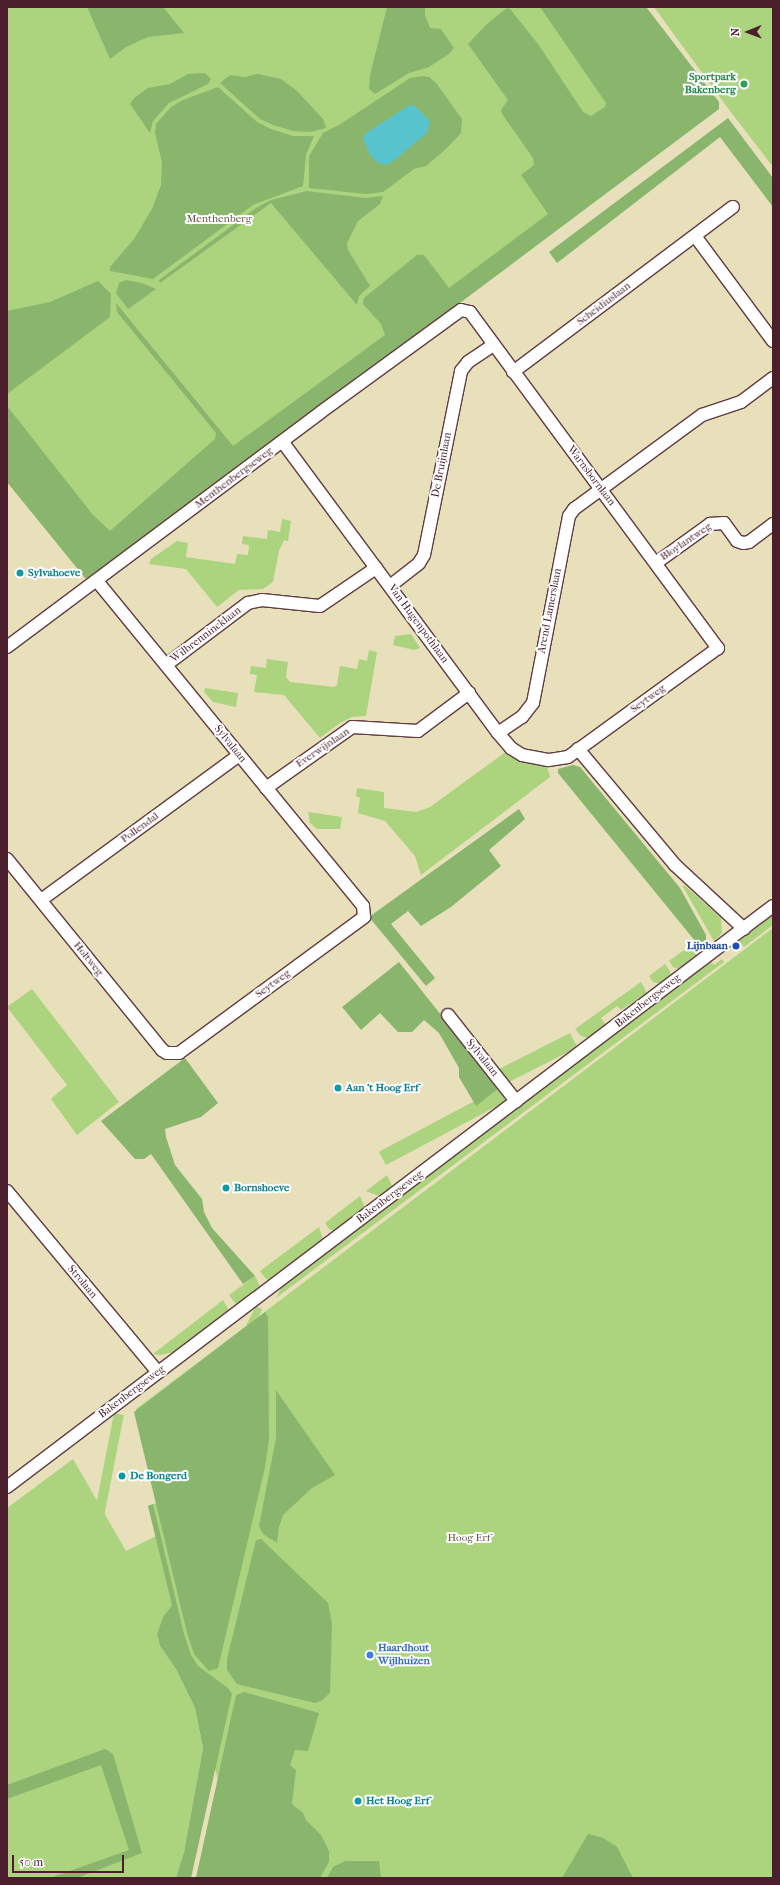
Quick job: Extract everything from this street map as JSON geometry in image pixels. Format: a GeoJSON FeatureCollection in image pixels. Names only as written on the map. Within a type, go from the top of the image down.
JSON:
{"type":"FeatureCollection","features":[{"type":"Feature","properties":{"kind":"street","name":"Scheidiuslaan"},"geometry":{"type":"LineString","coordinates":[[513,372],[733,207]]}},
{"type":"Feature","properties":{"kind":"street"},"geometry":{"type":"LineString","coordinates":[[695,236],[773,341]]}},
{"type":"Feature","properties":{"kind":"street","name":"Warnsbornlaan"},"geometry":{"type":"LineString","coordinates":[[461,310],[470,312],[492,345],[718,648]]}},
{"type":"Feature","properties":{"kind":"street","name":"Menthenbergseweg"},"geometry":{"type":"LineString","coordinates":[[7,647],[461,310]]}},
{"type":"Feature","properties":{"kind":"street","name":"De Bruijnlaan"},"geometry":{"type":"LineString","coordinates":[[390,586],[419,563],[424,555],[460,371],[468,362],[492,345]]}},
{"type":"Feature","properties":{"kind":"street"},"geometry":{"type":"LineString","coordinates":[[600,488],[702,415],[741,402],[773,378]]}},
{"type":"Feature","properties":{"kind":"street","name":"Van Hugenpothlaan"},"geometry":{"type":"LineString","coordinates":[[283,442],[498,733],[516,752],[532,758],[562,759],[578,750]]}},
{"type":"Feature","properties":{"kind":"street","name":"Arend Lamerslaan"},"geometry":{"type":"LineString","coordinates":[[498,733],[522,717],[533,703],[569,516],[580,503],[600,488]]}},
{"type":"Feature","properties":{"kind":"street","name":"Bloylantweg"},"geometry":{"type":"LineString","coordinates":[[656,563],[710,524],[724,523],[738,541],[743,543],[749,542],[773,524]]}},
{"type":"Feature","properties":{"kind":"street","name":"Wilbrennincklaan"},"geometry":{"type":"LineString","coordinates":[[166,665],[248,603],[262,600],[320,606],[376,568]]}},
{"type":"Feature","properties":{"kind":"street","name":"Sylvalaan"},"geometry":{"type":"LineString","coordinates":[[97,581],[363,906]]}},
{"type":"Feature","properties":{"kind":"street","name":"Seytweg"},"geometry":{"type":"LineString","coordinates":[[578,750],[718,648]]}},
{"type":"Feature","properties":{"kind":"street","name":"Everwijnlaan"},"geometry":{"type":"LineString","coordinates":[[266,788],[352,727],[418,731],[469,693]]}},
{"type":"Feature","properties":{"kind":"street"},"geometry":{"type":"LineString","coordinates":[[578,750],[675,865],[744,928]]}},
{"type":"Feature","properties":{"kind":"street","name":"Pollendal"},"geometry":{"type":"LineString","coordinates":[[41,900],[239,755]]}},
{"type":"Feature","properties":{"kind":"street","name":"Holtweg"},"geometry":{"type":"LineString","coordinates":[[7,859],[162,1050],[172,1053]]}},
{"type":"Feature","properties":{"kind":"street","name":"Seytweg"},"geometry":{"type":"LineString","coordinates":[[172,1053],[179,1053],[364,917],[363,906]]}},
{"type":"Feature","properties":{"kind":"street","name":"Bakenbergseweg"},"geometry":{"type":"LineString","coordinates":[[7,1487],[773,906]]}},
{"type":"Feature","properties":{"kind":"street","name":"Sylvalaan"},"geometry":{"type":"LineString","coordinates":[[448,1015],[516,1101]]}},
{"type":"Feature","properties":{"kind":"street","name":"Strolaan"},"geometry":{"type":"LineString","coordinates":[[7,1191],[158,1372]]}},
{"type":"Feature","properties":{"kind":"green space","name":"Menthenberg"},"geometry":{"type":"Polygon","coordinates":[[[7,7],[646,7],[719,102],[87,579],[7,482],[7,7]]]}},
{"type":"Feature","properties":{"kind":"green space"},"geometry":{"type":"Polygon","coordinates":[[[87,7],[163,7],[184,33],[148,37],[126,47],[110,59],[87,7]]]}},
{"type":"Feature","properties":{"kind":"green space"},"geometry":{"type":"Polygon","coordinates":[[[387,7],[425,7],[425,15],[430,28],[441,29],[454,48],[449,54],[429,67],[409,73],[375,94],[369,89],[370,75],[387,7]]]}},
{"type":"Feature","properties":{"kind":"green space"},"geometry":{"type":"Polygon","coordinates":[[[540,7],[646,7],[719,102],[719,109],[91,579],[85,578],[7,482],[7,406],[93,515],[110,531],[215,439],[216,433],[117,312],[116,303],[233,446],[385,335],[381,324],[363,304],[364,298],[417,255],[424,255],[449,288],[548,214],[521,175],[534,165],[533,158],[502,114],[501,110],[508,100],[468,44],[487,24],[507,8],[510,9],[538,44],[583,112],[591,116],[605,107],[606,103],[540,7]]]}},
{"type":"Feature","properties":{"kind":"green space","name":"Sportpark Bakenberg"},"geometry":{"type":"Polygon","coordinates":[[[654,7],[773,7],[773,167],[727,107],[654,7]]]}},
{"type":"Feature","properties":{"kind":"green space"},"geometry":{"type":"Polygon","coordinates":[[[205,73],[211,79],[208,84],[169,103],[153,121],[150,133],[130,104],[134,98],[148,88],[170,84],[188,74],[205,73]]]}},
{"type":"Feature","properties":{"kind":"green space"},"geometry":{"type":"Polygon","coordinates":[[[258,74],[281,79],[296,90],[323,119],[326,128],[311,132],[293,131],[273,125],[260,119],[220,83],[230,75],[244,77],[258,74]]]}},
{"type":"Feature","properties":{"kind":"green space"},"geometry":{"type":"Polygon","coordinates":[[[423,76],[429,77],[436,83],[462,119],[461,133],[447,148],[426,166],[414,169],[383,192],[366,194],[309,188],[309,156],[323,133],[339,125],[410,78],[423,76]]]}},
{"type":"Feature","properties":{"kind":"green space"},"geometry":{"type":"Polygon","coordinates":[[[218,87],[257,122],[271,129],[293,136],[314,136],[306,155],[303,186],[253,205],[153,279],[110,271],[110,267],[134,239],[152,209],[161,185],[162,162],[155,133],[156,124],[171,107],[183,100],[218,87]]]}},
{"type":"Feature","properties":{"kind":"green space"},"geometry":{"type":"Polygon","coordinates":[[[728,118],[773,178],[773,207],[720,137],[557,263],[549,252],[728,118]]]}},
{"type":"Feature","properties":{"kind":"green space"},"geometry":{"type":"Polygon","coordinates":[[[307,191],[365,198],[383,196],[380,204],[358,221],[347,243],[348,250],[370,286],[359,296],[357,305],[271,203],[160,283],[159,280],[256,208],[271,200],[307,191]]]}},
{"type":"Feature","properties":{"kind":"green space"},"geometry":{"type":"Polygon","coordinates":[[[126,280],[142,283],[156,289],[128,309],[116,293],[119,283],[126,280]]]}},
{"type":"Feature","properties":{"kind":"green space"},"geometry":{"type":"Polygon","coordinates":[[[98,281],[111,294],[110,317],[7,394],[7,311],[50,302],[98,281]]]}},
{"type":"Feature","properties":{"kind":"green space"},"geometry":{"type":"Polygon","coordinates":[[[282,519],[291,521],[288,541],[284,540],[279,551],[273,582],[263,589],[239,590],[217,607],[186,569],[149,564],[151,559],[177,541],[188,543],[186,557],[235,564],[237,554],[248,555],[249,545],[242,544],[243,536],[267,539],[268,530],[280,532],[282,519]]]}},
{"type":"Feature","properties":{"kind":"green space"},"geometry":{"type":"Polygon","coordinates":[[[411,634],[420,648],[414,650],[393,645],[395,636],[411,634]]]}},
{"type":"Feature","properties":{"kind":"green space"},"geometry":{"type":"Polygon","coordinates":[[[369,650],[377,652],[366,716],[352,717],[340,723],[320,738],[284,695],[254,692],[257,675],[250,674],[251,666],[266,668],[267,659],[288,662],[286,677],[290,682],[334,687],[337,685],[340,666],[357,669],[359,659],[367,661],[369,650]]]}},
{"type":"Feature","properties":{"kind":"green space"},"geometry":{"type":"Polygon","coordinates":[[[205,688],[238,693],[236,707],[213,702],[204,692],[205,688]]]}},
{"type":"Feature","properties":{"kind":"green space"},"geometry":{"type":"Polygon","coordinates":[[[507,751],[524,762],[547,767],[550,777],[421,875],[415,856],[385,821],[358,813],[360,798],[356,796],[357,788],[384,792],[384,808],[416,812],[430,807],[507,751]]]}},
{"type":"Feature","properties":{"kind":"green space"},"geometry":{"type":"Polygon","coordinates":[[[573,765],[580,767],[680,888],[706,935],[706,942],[700,947],[558,773],[558,769],[573,765]]]}},
{"type":"Feature","properties":{"kind":"green space"},"geometry":{"type":"Polygon","coordinates":[[[519,809],[525,819],[489,850],[501,866],[451,907],[421,926],[408,911],[391,924],[435,978],[426,986],[369,917],[519,809]]]}},
{"type":"Feature","properties":{"kind":"green space"},"geometry":{"type":"Polygon","coordinates":[[[308,812],[342,817],[340,829],[317,829],[310,823],[308,812]]]}},
{"type":"Feature","properties":{"kind":"green space"},"geometry":{"type":"Polygon","coordinates":[[[684,885],[721,918],[722,933],[714,941],[683,887],[684,885]]]}},
{"type":"Feature","properties":{"kind":"green space"},"geometry":{"type":"Polygon","coordinates":[[[773,915],[773,925],[744,947],[739,941],[773,915]]]}},
{"type":"Feature","properties":{"kind":"green space","name":"Hoog Erf"},"geometry":{"type":"Polygon","coordinates":[[[773,928],[773,1878],[196,1878],[218,1780],[172,1605],[163,1617],[157,1634],[160,1646],[176,1669],[195,1708],[203,1748],[184,1852],[176,1878],[7,1878],[7,1508],[73,1459],[126,1551],[156,1536],[148,1506],[157,1503],[136,1409],[773,928]]]}},
{"type":"Feature","properties":{"kind":"green space"},"geometry":{"type":"Polygon","coordinates":[[[691,945],[697,956],[679,969],[673,967],[669,961],[691,945]]]}},
{"type":"Feature","properties":{"kind":"green space"},"geometry":{"type":"Polygon","coordinates":[[[722,959],[724,962],[276,1298],[282,1286],[711,962],[714,965],[722,959]]]}},
{"type":"Feature","properties":{"kind":"green space"},"geometry":{"type":"Polygon","coordinates":[[[399,962],[499,1088],[476,1106],[459,1077],[459,1068],[439,1033],[424,1020],[412,1032],[398,1032],[380,1013],[361,1030],[342,1007],[399,962]]]}},
{"type":"Feature","properties":{"kind":"green space"},"geometry":{"type":"Polygon","coordinates":[[[665,964],[670,971],[670,976],[660,984],[653,982],[649,976],[665,964]]]}},
{"type":"Feature","properties":{"kind":"green space"},"geometry":{"type":"Polygon","coordinates":[[[641,982],[647,993],[621,1010],[617,1006],[601,1018],[606,1025],[588,1038],[581,1036],[575,1029],[641,982]]]}},
{"type":"Feature","properties":{"kind":"green space"},"geometry":{"type":"Polygon","coordinates":[[[32,989],[119,1102],[77,1135],[51,1099],[67,1085],[7,1007],[32,989]]]}},
{"type":"Feature","properties":{"kind":"green space"},"geometry":{"type":"Polygon","coordinates":[[[570,1033],[577,1047],[505,1084],[498,1070],[570,1033]]]}},
{"type":"Feature","properties":{"kind":"green space"},"geometry":{"type":"Polygon","coordinates":[[[185,1058],[218,1103],[201,1117],[165,1129],[166,1137],[175,1165],[202,1199],[204,1212],[212,1228],[255,1276],[243,1284],[151,1154],[144,1159],[135,1159],[101,1121],[185,1058]]]}},
{"type":"Feature","properties":{"kind":"green space"},"geometry":{"type":"Polygon","coordinates":[[[499,1088],[506,1101],[386,1165],[379,1152],[499,1088]]]}},
{"type":"Feature","properties":{"kind":"green space"},"geometry":{"type":"Polygon","coordinates":[[[387,1175],[392,1186],[379,1196],[366,1191],[387,1175]]]}},
{"type":"Feature","properties":{"kind":"green space"},"geometry":{"type":"Polygon","coordinates":[[[360,1196],[365,1207],[334,1231],[329,1229],[325,1223],[360,1196]]]}},
{"type":"Feature","properties":{"kind":"green space"},"geometry":{"type":"Polygon","coordinates":[[[319,1227],[323,1239],[268,1280],[265,1278],[260,1271],[319,1227]]]}},
{"type":"Feature","properties":{"kind":"green space"},"geometry":{"type":"Polygon","coordinates":[[[255,1276],[260,1286],[237,1304],[235,1303],[229,1295],[255,1276]]]}},
{"type":"Feature","properties":{"kind":"green space"},"geometry":{"type":"Polygon","coordinates":[[[223,1300],[229,1310],[174,1352],[160,1355],[153,1354],[223,1300]]]}},
{"type":"Feature","properties":{"kind":"green space"},"geometry":{"type":"Polygon","coordinates":[[[256,1306],[262,1309],[203,1426],[197,1423],[256,1306]]]}},
{"type":"Feature","properties":{"kind":"green space"},"geometry":{"type":"Polygon","coordinates":[[[265,1312],[268,1317],[269,1439],[265,1467],[218,1668],[209,1671],[194,1654],[187,1633],[134,1412],[265,1312]]]}},
{"type":"Feature","properties":{"kind":"green space"},"geometry":{"type":"Polygon","coordinates":[[[276,1390],[335,1475],[312,1488],[283,1515],[279,1527],[277,1543],[263,1534],[259,1526],[276,1438],[276,1390]]]}},
{"type":"Feature","properties":{"kind":"green space"},"geometry":{"type":"Polygon","coordinates":[[[114,1413],[124,1415],[98,1546],[88,1545],[114,1413]]]}},
{"type":"Feature","properties":{"kind":"green space"},"geometry":{"type":"Polygon","coordinates":[[[153,1504],[184,1634],[191,1655],[198,1666],[228,1688],[232,1694],[191,1878],[176,1878],[184,1852],[203,1748],[195,1708],[176,1669],[160,1646],[157,1634],[163,1617],[172,1605],[148,1506],[153,1504]]]}},
{"type":"Feature","properties":{"kind":"green space"},"geometry":{"type":"Polygon","coordinates":[[[261,1539],[328,1603],[332,1624],[330,1693],[321,1701],[315,1703],[237,1684],[227,1670],[227,1659],[256,1540],[261,1539]]]}},
{"type":"Feature","properties":{"kind":"green space"},"geometry":{"type":"Polygon","coordinates":[[[244,1692],[319,1713],[308,1751],[295,1750],[290,1765],[296,1770],[292,1804],[303,1813],[306,1820],[321,1835],[329,1851],[329,1862],[320,1878],[196,1878],[236,1695],[244,1692]]]}},
{"type":"Feature","properties":{"kind":"green space"},"geometry":{"type":"Polygon","coordinates":[[[105,1749],[113,1754],[142,1853],[77,1878],[50,1878],[129,1850],[101,1765],[7,1799],[7,1785],[105,1749]]]}},
{"type":"Feature","properties":{"kind":"green space"},"geometry":{"type":"Polygon","coordinates":[[[588,1834],[603,1838],[617,1847],[633,1878],[562,1878],[588,1834]]]}},
{"type":"Feature","properties":{"kind":"green space"},"geometry":{"type":"Polygon","coordinates":[[[345,1861],[379,1861],[381,1878],[327,1878],[333,1867],[345,1861]]]}},
{"type":"Feature","properties":{"kind":"water"},"geometry":{"type":"Polygon","coordinates":[[[410,105],[415,106],[430,122],[427,133],[392,162],[385,165],[378,163],[370,155],[363,138],[366,133],[410,105]]]}},
{"type":"Feature","properties":{"kind":"place","name":"Sportpark Bakenberg"},"geometry":{"type":"Point","coordinates":[744,84]}},
{"type":"Feature","properties":{"kind":"place","name":"Sylvahoeve"},"geometry":{"type":"Point","coordinates":[20,573]}},
{"type":"Feature","properties":{"kind":"place","name":"Lijnbaan"},"geometry":{"type":"Point","coordinates":[736,946]}},
{"type":"Feature","properties":{"kind":"place","name":"Aan 't Hoog Erf"},"geometry":{"type":"Point","coordinates":[338,1088]}},
{"type":"Feature","properties":{"kind":"place","name":"Bornshoeve"},"geometry":{"type":"Point","coordinates":[226,1188]}},
{"type":"Feature","properties":{"kind":"place","name":"De Bongerd"},"geometry":{"type":"Point","coordinates":[122,1476]}},
{"type":"Feature","properties":{"kind":"place","name":"Haardhout Wijlhuizen"},"geometry":{"type":"Point","coordinates":[370,1655]}},
{"type":"Feature","properties":{"kind":"place","name":"Het Hoog Erf"},"geometry":{"type":"Point","coordinates":[358,1801]}}]}
